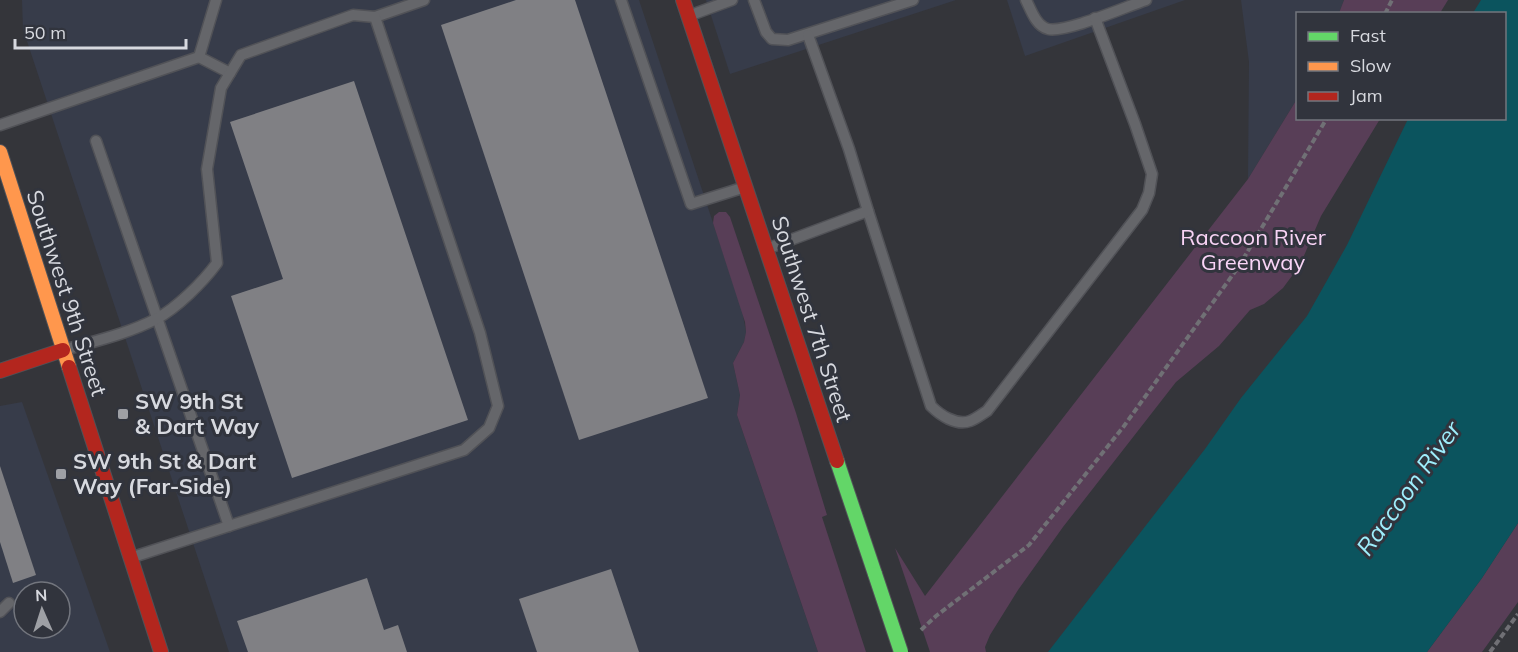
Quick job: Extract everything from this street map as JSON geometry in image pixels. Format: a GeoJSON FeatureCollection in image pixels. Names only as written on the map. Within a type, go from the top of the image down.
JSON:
{"type":"FeatureCollection","features":[{"type":"Feature","properties":{"kind":"main road","name":"Southwest 7th Street"},"geometry":{"type":"LineString","coordinates":[[683,0],[901,652]]}},
{"type":"Feature","properties":{"kind":"main road","name":"Southwest 9th Street"},"geometry":{"type":"LineString","coordinates":[[0,152],[161,652]]}},
{"type":"Feature","properties":{"kind":"main road"},"geometry":{"type":"LineString","coordinates":[[0,371],[63,350]]}},
{"type":"Feature","properties":{"kind":"lane"},"geometry":{"type":"LineString","coordinates":[[199,57],[216,0]]}},
{"type":"Feature","properties":{"kind":"lane"},"geometry":{"type":"LineString","coordinates":[[63,350],[116,335],[157,318],[202,282],[217,263],[207,169],[221,88],[241,55],[353,15],[375,17],[424,0]]}},
{"type":"Feature","properties":{"kind":"lane"},"geometry":{"type":"LineString","coordinates":[[621,0],[691,204],[745,187]]}},
{"type":"Feature","properties":{"kind":"lane"},"geometry":{"type":"LineString","coordinates":[[688,16],[732,0]]}},
{"type":"Feature","properties":{"kind":"lane"},"geometry":{"type":"LineString","coordinates":[[754,0],[766,32],[772,39],[788,40],[913,0]]}},
{"type":"Feature","properties":{"kind":"lane"},"geometry":{"type":"LineString","coordinates":[[1026,0],[1037,21],[1046,29],[1063,29],[1146,0]]}},
{"type":"Feature","properties":{"kind":"lane"},"geometry":{"type":"LineString","coordinates":[[130,558],[464,450],[489,428],[498,406],[480,333],[375,17]]}},
{"type":"Feature","properties":{"kind":"lane"},"geometry":{"type":"LineString","coordinates":[[808,35],[849,149],[932,406],[941,416],[969,422],[987,411],[1142,210],[1149,193],[1152,174],[1136,124],[1095,18]]}},
{"type":"Feature","properties":{"kind":"lane"},"geometry":{"type":"LineString","coordinates":[[0,125],[199,57],[230,73]]}},
{"type":"Feature","properties":{"kind":"lane"},"geometry":{"type":"LineString","coordinates":[[96,141],[229,526]]}},
{"type":"Feature","properties":{"kind":"lane"},"geometry":{"type":"LineString","coordinates":[[766,249],[868,211]]}},
{"type":"Feature","properties":{"kind":"lane"},"geometry":{"type":"LineString","coordinates":[[0,612],[9,603]]}},
{"type":"Feature","properties":{"kind":"path"},"geometry":{"type":"LineString","coordinates":[[914,638],[936,616],[1029,545],[1037,536],[1124,426],[1239,266],[1326,120]]}},
{"type":"Feature","properties":{"kind":"path"},"geometry":{"type":"LineString","coordinates":[[1490,652],[1518,614]]}},
{"type":"Feature","properties":{"kind":"shaded area"},"geometry":{"type":"Polygon","coordinates":[[[22,0],[639,0],[742,310],[746,332],[744,342],[733,363],[740,395],[737,415],[818,652],[229,652],[23,29],[22,0]]]}},
{"type":"Feature","properties":{"kind":"shaded area"},"geometry":{"type":"Polygon","coordinates":[[[706,0],[956,0],[730,74],[706,0]]]}},
{"type":"Feature","properties":{"kind":"shaded area"},"geometry":{"type":"Polygon","coordinates":[[[1007,0],[1185,0],[1025,56],[1007,0]]]}},
{"type":"Feature","properties":{"kind":"shaded area"},"geometry":{"type":"Polygon","coordinates":[[[1241,0],[1344,0],[1339,12],[1296,12],[1296,101],[1248,179],[1249,62],[1241,0]]]}},
{"type":"Feature","properties":{"kind":"shaded area"},"geometry":{"type":"Polygon","coordinates":[[[22,402],[110,652],[0,652],[0,406],[22,402]]]}},
{"type":"Feature","properties":{"kind":"green space"},"geometry":{"type":"Polygon","coordinates":[[[1344,0],[1448,0],[1441,12],[1339,12],[1344,0]]]}},
{"type":"Feature","properties":{"kind":"green space","name":"Raccoon River Greenway"},"geometry":{"type":"Polygon","coordinates":[[[1296,101],[1296,120],[1379,120],[1321,216],[1300,265],[1283,288],[1264,304],[1250,310],[1219,346],[1176,382],[1063,527],[1018,590],[990,635],[985,647],[986,652],[930,652],[895,548],[925,596],[1248,179],[1296,101]]]}},
{"type":"Feature","properties":{"kind":"green space"},"geometry":{"type":"Polygon","coordinates":[[[719,212],[726,212],[730,217],[796,413],[827,515],[822,517],[866,652],[818,652],[737,415],[740,395],[733,363],[744,342],[746,332],[745,322],[713,223],[714,216],[719,212]]]}},
{"type":"Feature","properties":{"kind":"green space"},"geometry":{"type":"Polygon","coordinates":[[[1518,523],[1518,602],[1482,652],[1427,652],[1482,578],[1518,523]]]}},
{"type":"Feature","properties":{"kind":"water","name":"Raccoon River"},"geometry":{"type":"Polygon","coordinates":[[[1481,0],[1518,0],[1518,523],[1482,578],[1427,652],[1048,652],[1205,449],[1241,398],[1307,316],[1347,245],[1408,120],[1506,120],[1506,12],[1474,12],[1481,0]]]}},
{"type":"Feature","properties":{"kind":"building"},"geometry":{"type":"Polygon","coordinates":[[[516,0],[575,0],[708,398],[579,440],[441,25],[516,0]]]}},
{"type":"Feature","properties":{"kind":"building"},"geometry":{"type":"Polygon","coordinates":[[[354,81],[468,420],[292,478],[231,296],[283,279],[230,122],[354,81]]]}},
{"type":"Feature","properties":{"kind":"building"},"geometry":{"type":"Polygon","coordinates":[[[0,466],[36,575],[22,580],[12,580],[0,542],[0,466]]]}},
{"type":"Feature","properties":{"kind":"building"},"geometry":{"type":"Polygon","coordinates":[[[611,569],[639,652],[537,652],[519,599],[611,569]]]}},
{"type":"Feature","properties":{"kind":"building"},"geometry":{"type":"Polygon","coordinates":[[[367,578],[384,630],[398,625],[407,652],[248,652],[237,621],[367,578]]]}},
{"type":"Feature","properties":{"kind":"traffic: fast"},"geometry":{"type":"LineString","coordinates":[[837,461],[875,574]]}},
{"type":"Feature","properties":{"kind":"traffic: fast"},"geometry":{"type":"LineString","coordinates":[[875,574],[901,652]]}},
{"type":"Feature","properties":{"kind":"traffic: slow"},"geometry":{"type":"LineString","coordinates":[[0,152],[69,367]]}},
{"type":"Feature","properties":{"kind":"traffic: jam"},"geometry":{"type":"LineString","coordinates":[[683,0],[837,461]]}},
{"type":"Feature","properties":{"kind":"traffic: jam"},"geometry":{"type":"LineString","coordinates":[[0,371],[63,350]]}},
{"type":"Feature","properties":{"kind":"traffic: jam"},"geometry":{"type":"LineString","coordinates":[[69,367],[161,652]]}},
{"type":"Feature","properties":{"kind":"place","name":"SW 9th St & Dart Way"},"geometry":{"type":"Point","coordinates":[123,414]}},
{"type":"Feature","properties":{"kind":"place","name":"SW 9th St & Dart Way (Far-Side)"},"geometry":{"type":"Point","coordinates":[61,474]}}]}
